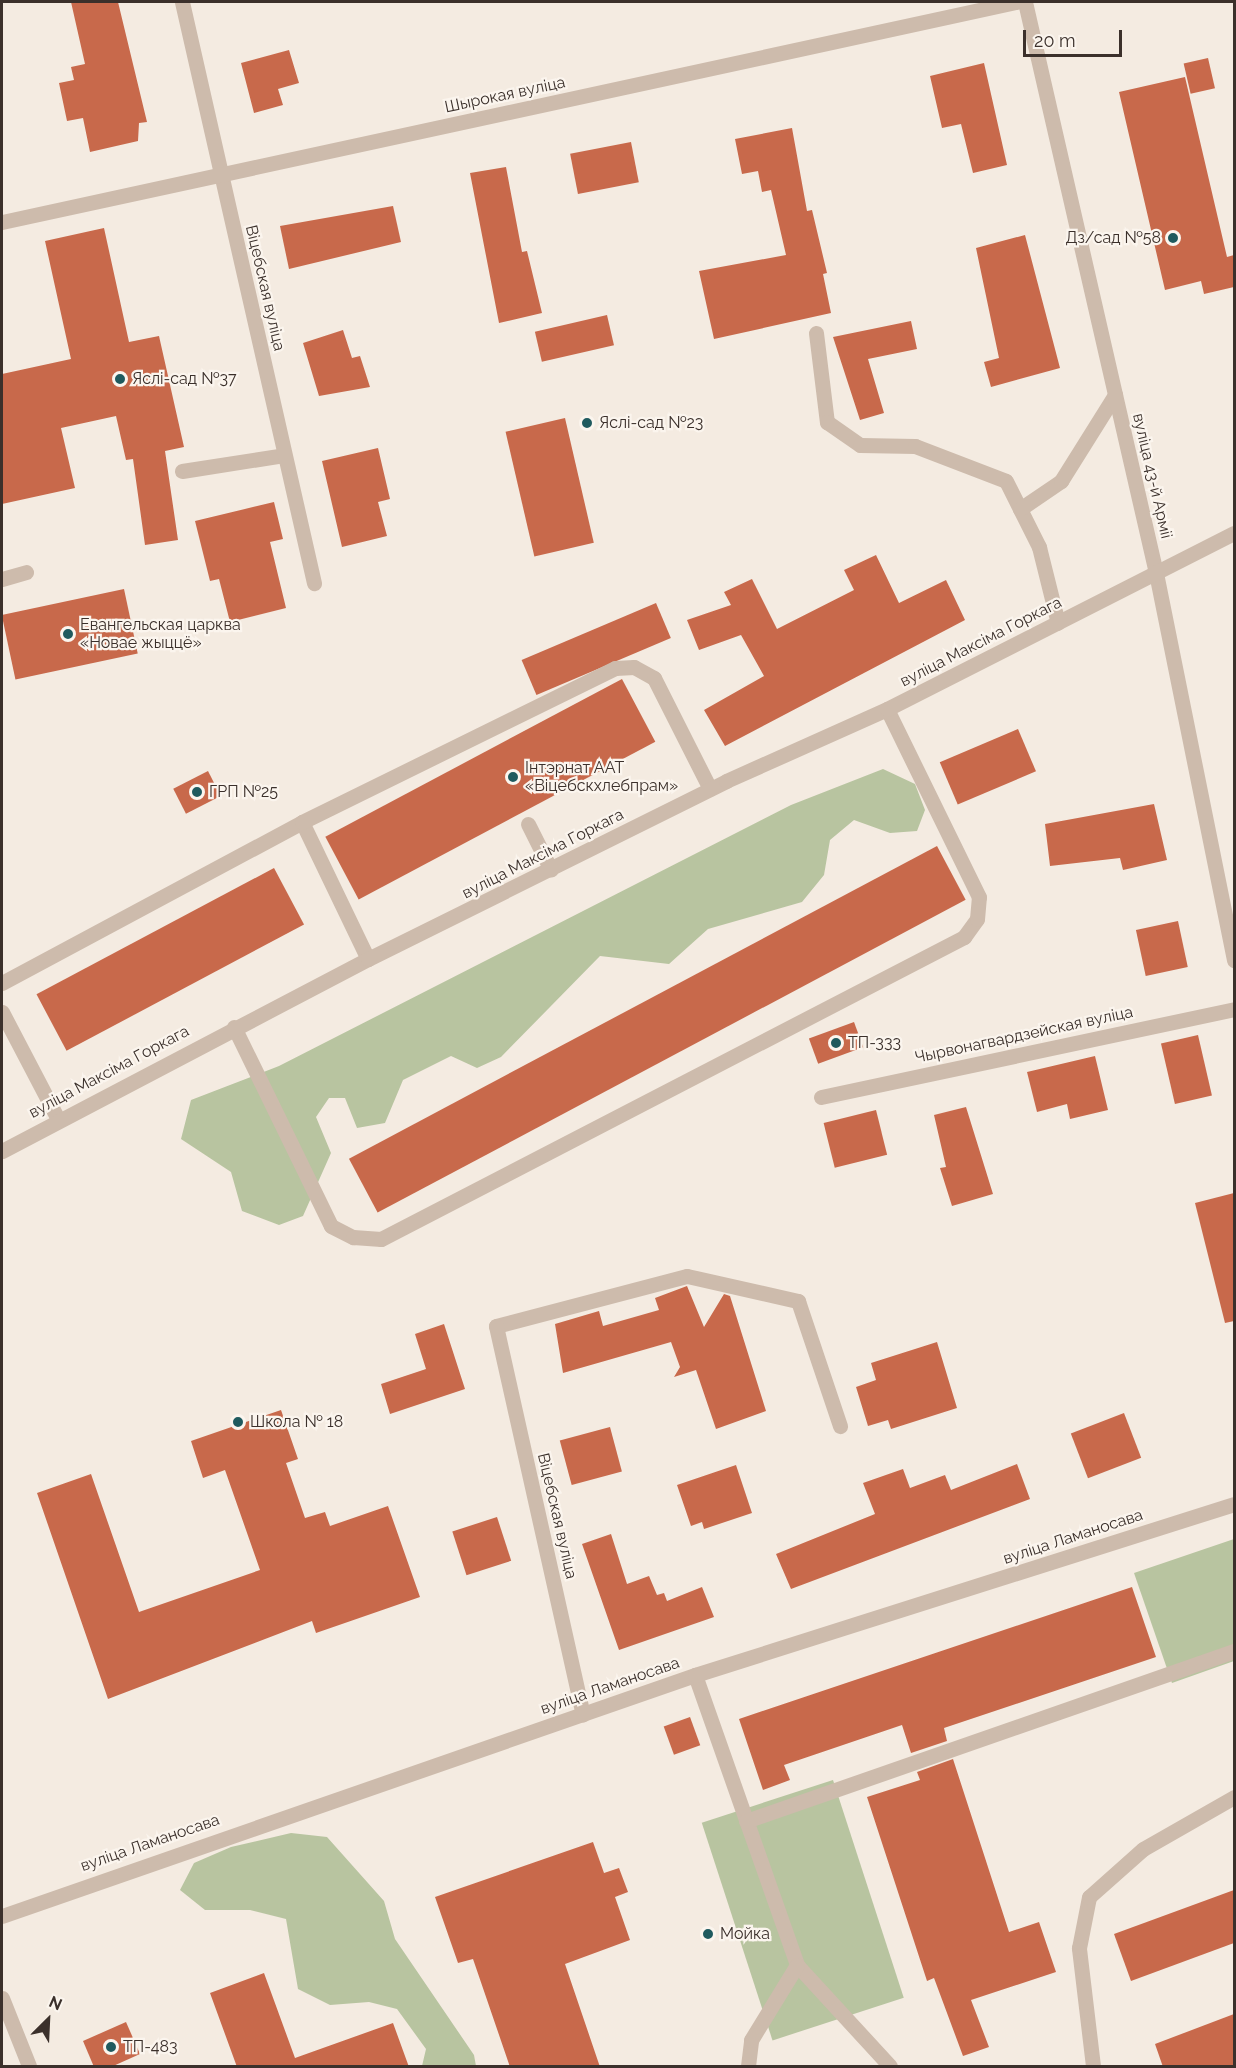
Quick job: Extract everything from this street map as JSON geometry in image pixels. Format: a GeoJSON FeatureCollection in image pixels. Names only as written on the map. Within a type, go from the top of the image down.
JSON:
{"type":"FeatureCollection","features":[{"type":"Feature","properties":{"kind":"street","name":"Віцебская вуліца"},"geometry":{"type":"LineString","coordinates":[[182,2],[314,583]]}},
{"type":"Feature","properties":{"kind":"street","name":"Шырокая вуліца"},"geometry":{"type":"LineString","coordinates":[[2,222],[1016,2]]}},
{"type":"Feature","properties":{"kind":"street","name":"вуліца 43-й Арміі"},"geometry":{"type":"LineString","coordinates":[[1025,2],[1156,573],[1234,960]]}},
{"type":"Feature","properties":{"kind":"street"},"geometry":{"type":"LineString","coordinates":[[816,333],[827,422],[860,446],[915,446],[969,463],[1006,481],[1039,547],[1058,623]]}},
{"type":"Feature","properties":{"kind":"street"},"geometry":{"type":"LineString","coordinates":[[1020,509],[1061,481],[1115,394]]}},
{"type":"Feature","properties":{"kind":"street"},"geometry":{"type":"LineString","coordinates":[[182,471],[284,455]]}},
{"type":"Feature","properties":{"kind":"street","name":"вуліца Максіма Горкага"},"geometry":{"type":"LineString","coordinates":[[2,1151],[58,1119],[368,959],[710,789],[887,709],[1234,533]]}},
{"type":"Feature","properties":{"kind":"street"},"geometry":{"type":"LineString","coordinates":[[2,579],[26,573]]}},
{"type":"Feature","properties":{"kind":"street"},"geometry":{"type":"LineString","coordinates":[[2,983],[302,822],[615,668],[634,667],[654,678],[710,789]]}},
{"type":"Feature","properties":{"kind":"street"},"geometry":{"type":"LineString","coordinates":[[234,1028],[331,1226],[353,1237],[381,1239],[964,937],[977,919],[980,897],[887,709]]}},
{"type":"Feature","properties":{"kind":"street"},"geometry":{"type":"LineString","coordinates":[[302,822],[368,959]]}},
{"type":"Feature","properties":{"kind":"street"},"geometry":{"type":"LineString","coordinates":[[528,824],[551,870]]}},
{"type":"Feature","properties":{"kind":"street","name":"Чырвонагвардзейская вуліца"},"geometry":{"type":"LineString","coordinates":[[821,1096],[1234,1009]]}},
{"type":"Feature","properties":{"kind":"street"},"geometry":{"type":"LineString","coordinates":[[2,1012],[58,1119]]}},
{"type":"Feature","properties":{"kind":"street","name":"Віцебская вуліца"},"geometry":{"type":"LineString","coordinates":[[583,1714],[496,1326],[687,1276],[798,1301],[840,1426]]}},
{"type":"Feature","properties":{"kind":"street","name":"вуліца Ламаносава"},"geometry":{"type":"LineString","coordinates":[[2,1916],[695,1675],[1234,1504]]}},
{"type":"Feature","properties":{"kind":"street"},"geometry":{"type":"LineString","coordinates":[[746,1821],[1234,1651]]}},
{"type":"Feature","properties":{"kind":"street"},"geometry":{"type":"LineString","coordinates":[[695,1675],[797,1965],[890,2067]]}},
{"type":"Feature","properties":{"kind":"street"},"geometry":{"type":"LineString","coordinates":[[1093,2067],[1079,1947],[1089,1897],[1143,1849],[1234,1797]]}},
{"type":"Feature","properties":{"kind":"street"},"geometry":{"type":"LineString","coordinates":[[748,2067],[752,2040],[797,1965]]}},
{"type":"Feature","properties":{"kind":"street"},"geometry":{"type":"LineString","coordinates":[[2,1999],[29,2067]]}},
{"type":"Feature","properties":{"kind":"green space"},"geometry":{"type":"Polygon","coordinates":[[[883,769],[915,784],[925,810],[917,831],[890,833],[854,820],[830,840],[824,875],[802,902],[708,929],[669,964],[600,956],[501,1057],[477,1068],[451,1056],[403,1080],[385,1123],[357,1128],[345,1098],[329,1098],[316,1117],[331,1153],[303,1216],[279,1225],[242,1211],[231,1172],[181,1139],[191,1100],[279,1066],[791,805],[883,769]]]}},
{"type":"Feature","properties":{"kind":"green space"},"geometry":{"type":"Polygon","coordinates":[[[1234,1539],[1234,1661],[1172,1683],[1134,1573],[1234,1539]]]}},
{"type":"Feature","properties":{"kind":"green space"},"geometry":{"type":"Polygon","coordinates":[[[833,1780],[904,1998],[773,2040],[702,1823],[833,1780]]]}},
{"type":"Feature","properties":{"kind":"green space"},"geometry":{"type":"Polygon","coordinates":[[[291,1833],[327,1837],[384,1901],[395,1939],[474,2055],[476,2066],[422,2066],[426,2049],[397,2009],[369,2002],[330,2005],[298,1989],[286,1919],[250,1910],[205,1910],[180,1890],[194,1863],[231,1847],[291,1833]]]}},
{"type":"Feature","properties":{"kind":"building"},"geometry":{"type":"Polygon","coordinates":[[[71,2],[118,2],[147,122],[139,123],[138,141],[90,152],[83,118],[67,121],[59,83],[74,80],[71,67],[85,64],[71,2]]]}},
{"type":"Feature","properties":{"kind":"building"},"geometry":{"type":"Polygon","coordinates":[[[289,50],[299,83],[278,89],[283,105],[254,113],[241,63],[289,50]]]}},
{"type":"Feature","properties":{"kind":"building"},"geometry":{"type":"Polygon","coordinates":[[[1208,58],[1215,88],[1191,94],[1184,64],[1208,58]]]}},
{"type":"Feature","properties":{"kind":"building"},"geometry":{"type":"Polygon","coordinates":[[[984,63],[1007,165],[973,173],[961,124],[942,128],[930,76],[984,63]]]}},
{"type":"Feature","properties":{"kind":"building"},"geometry":{"type":"Polygon","coordinates":[[[1185,77],[1227,257],[1234,255],[1234,287],[1204,294],[1201,281],[1165,290],[1119,92],[1185,77]]]}},
{"type":"Feature","properties":{"kind":"building"},"geometry":{"type":"Polygon","coordinates":[[[792,128],[807,211],[812,210],[827,273],[823,274],[831,313],[714,339],[699,271],[786,255],[771,190],[762,192],[758,171],[742,174],[735,139],[792,128]]]}},
{"type":"Feature","properties":{"kind":"building"},"geometry":{"type":"Polygon","coordinates":[[[631,142],[639,182],[578,194],[570,154],[631,142]]]}},
{"type":"Feature","properties":{"kind":"building"},"geometry":{"type":"Polygon","coordinates":[[[506,167],[522,252],[527,251],[542,313],[499,323],[470,173],[506,167]]]}},
{"type":"Feature","properties":{"kind":"building"},"geometry":{"type":"Polygon","coordinates":[[[393,206],[401,242],[289,269],[280,226],[393,206]]]}},
{"type":"Feature","properties":{"kind":"building"},"geometry":{"type":"Polygon","coordinates":[[[104,228],[129,342],[159,336],[184,447],[165,451],[178,540],[145,545],[133,459],[126,460],[116,416],[61,428],[75,488],[2,504],[2,374],[71,359],[45,241],[104,228]]]}},
{"type":"Feature","properties":{"kind":"building"},"geometry":{"type":"Polygon","coordinates":[[[1025,235],[1060,368],[991,387],[984,362],[999,358],[976,248],[1025,235]]]}},
{"type":"Feature","properties":{"kind":"building"},"geometry":{"type":"Polygon","coordinates":[[[607,315],[614,345],[542,362],[535,332],[607,315]]]}},
{"type":"Feature","properties":{"kind":"building"},"geometry":{"type":"Polygon","coordinates":[[[911,321],[917,349],[868,359],[884,413],[860,420],[833,337],[911,321]]]}},
{"type":"Feature","properties":{"kind":"building"},"geometry":{"type":"Polygon","coordinates":[[[343,330],[352,358],[360,356],[370,387],[319,396],[303,343],[343,330]]]}},
{"type":"Feature","properties":{"kind":"building"},"geometry":{"type":"Polygon","coordinates":[[[565,418],[594,543],[534,556],[506,432],[565,418]]]}},
{"type":"Feature","properties":{"kind":"building"},"geometry":{"type":"Polygon","coordinates":[[[378,448],[390,499],[378,502],[387,536],[342,547],[322,461],[378,448]]]}},
{"type":"Feature","properties":{"kind":"building"},"geometry":{"type":"Polygon","coordinates":[[[274,502],[283,539],[270,542],[286,608],[230,622],[219,579],[210,581],[195,521],[274,502]]]}},
{"type":"Feature","properties":{"kind":"building"},"geometry":{"type":"Polygon","coordinates":[[[876,555],[899,603],[946,580],[965,620],[725,746],[704,710],[764,676],[741,635],[699,650],[687,620],[731,605],[724,592],[752,579],[777,629],[854,590],[844,570],[876,555]]]}},
{"type":"Feature","properties":{"kind":"building","name":"Евангельская царква «Новае жыццё»"},"geometry":{"type":"Polygon","coordinates":[[[124,589],[138,654],[15,680],[2,615],[124,589]]]}},
{"type":"Feature","properties":{"kind":"building"},"geometry":{"type":"Polygon","coordinates":[[[656,603],[671,638],[536,695],[522,660],[656,603]]]}},
{"type":"Feature","properties":{"kind":"building","name":"Інтэрнат ААТ «Віцебскхлебпрам»"},"geometry":{"type":"Polygon","coordinates":[[[622,679],[655,742],[359,899],[325,837],[622,679]]]}},
{"type":"Feature","properties":{"kind":"building"},"geometry":{"type":"Polygon","coordinates":[[[1018,729],[1036,771],[958,805],[940,762],[1018,729]]]}},
{"type":"Feature","properties":{"kind":"building","name":"ГРП №25"},"geometry":{"type":"Polygon","coordinates":[[[208,771],[221,796],[186,814],[173,789],[208,771]]]}},
{"type":"Feature","properties":{"kind":"building"},"geometry":{"type":"Polygon","coordinates":[[[1154,804],[1167,860],[1123,870],[1120,858],[1050,866],[1045,824],[1154,804]]]}},
{"type":"Feature","properties":{"kind":"building"},"geometry":{"type":"Polygon","coordinates":[[[937,846],[966,900],[378,1213],[349,1159],[937,846]]]}},
{"type":"Feature","properties":{"kind":"building"},"geometry":{"type":"Polygon","coordinates":[[[274,868],[304,925],[67,1051],[36,994],[274,868]]]}},
{"type":"Feature","properties":{"kind":"building"},"geometry":{"type":"Polygon","coordinates":[[[1178,921],[1188,967],[1146,976],[1136,930],[1178,921]]]}},
{"type":"Feature","properties":{"kind":"building","name":"ТП-333"},"geometry":{"type":"Polygon","coordinates":[[[854,1022],[863,1047],[818,1064],[809,1038],[854,1022]]]}},
{"type":"Feature","properties":{"kind":"building"},"geometry":{"type":"Polygon","coordinates":[[[1198,1035],[1212,1095],[1175,1104],[1161,1044],[1198,1035]]]}},
{"type":"Feature","properties":{"kind":"building"},"geometry":{"type":"Polygon","coordinates":[[[1095,1056],[1108,1110],[1070,1119],[1067,1104],[1037,1112],[1027,1072],[1095,1056]]]}},
{"type":"Feature","properties":{"kind":"building"},"geometry":{"type":"Polygon","coordinates":[[[966,1107],[993,1194],[952,1206],[940,1168],[946,1167],[934,1115],[966,1107]]]}},
{"type":"Feature","properties":{"kind":"building"},"geometry":{"type":"Polygon","coordinates":[[[876,1110],[887,1155],[835,1168],[824,1123],[876,1110]]]}},
{"type":"Feature","properties":{"kind":"building"},"geometry":{"type":"Polygon","coordinates":[[[1234,1193],[1234,1321],[1225,1323],[1195,1203],[1234,1193]]]}},
{"type":"Feature","properties":{"kind":"building"},"geometry":{"type":"Polygon","coordinates":[[[687,1286],[704,1327],[724,1294],[730,1296],[766,1411],[716,1429],[696,1370],[674,1377],[680,1367],[671,1342],[563,1373],[555,1324],[599,1311],[603,1326],[659,1310],[655,1298],[687,1286]]]}},
{"type":"Feature","properties":{"kind":"building"},"geometry":{"type":"Polygon","coordinates":[[[444,1324],[465,1389],[390,1414],[381,1384],[426,1369],[415,1334],[444,1324]]]}},
{"type":"Feature","properties":{"kind":"building"},"geometry":{"type":"Polygon","coordinates":[[[937,1342],[957,1408],[891,1429],[888,1420],[868,1426],[856,1387],[876,1380],[871,1363],[937,1342]]]}},
{"type":"Feature","properties":{"kind":"building"},"geometry":{"type":"Polygon","coordinates":[[[281,1410],[298,1459],[286,1463],[305,1518],[325,1512],[330,1526],[388,1506],[420,1597],[316,1633],[312,1621],[108,1699],[37,1493],[91,1474],[139,1612],[260,1570],[225,1470],[203,1478],[191,1441],[281,1410]]]}},
{"type":"Feature","properties":{"kind":"building"},"geometry":{"type":"Polygon","coordinates":[[[1124,1413],[1141,1458],[1088,1478],[1071,1433],[1124,1413]]]}},
{"type":"Feature","properties":{"kind":"building"},"geometry":{"type":"Polygon","coordinates":[[[610,1427],[622,1471],[572,1485],[560,1440],[610,1427]]]}},
{"type":"Feature","properties":{"kind":"building"},"geometry":{"type":"Polygon","coordinates":[[[1017,1464],[1030,1499],[791,1589],[776,1554],[875,1514],[863,1483],[903,1469],[910,1488],[945,1475],[951,1490],[1017,1464]]]}},
{"type":"Feature","properties":{"kind":"building"},"geometry":{"type":"Polygon","coordinates":[[[736,1465],[752,1513],[704,1529],[702,1522],[691,1526],[677,1485],[736,1465]]]}},
{"type":"Feature","properties":{"kind":"building"},"geometry":{"type":"Polygon","coordinates":[[[497,1517],[511,1561],[467,1575],[452,1532],[497,1517]]]}},
{"type":"Feature","properties":{"kind":"building"},"geometry":{"type":"Polygon","coordinates":[[[611,1534],[627,1584],[649,1576],[657,1595],[664,1593],[667,1601],[702,1587],[714,1617],[619,1650],[582,1544],[611,1534]]]}},
{"type":"Feature","properties":{"kind":"building"},"geometry":{"type":"Polygon","coordinates":[[[1132,1587],[1156,1657],[944,1728],[947,1741],[911,1753],[902,1725],[784,1765],[790,1780],[763,1790],[739,1719],[1132,1587]]]}},
{"type":"Feature","properties":{"kind":"building"},"geometry":{"type":"Polygon","coordinates":[[[690,1717],[700,1745],[674,1755],[664,1727],[690,1717]]]}},
{"type":"Feature","properties":{"kind":"building"},"geometry":{"type":"Polygon","coordinates":[[[953,1759],[1009,1932],[1039,1922],[1056,1972],[971,2000],[989,2047],[963,2056],[934,1978],[927,1981],[867,1797],[920,1780],[917,1772],[953,1759]]]}},
{"type":"Feature","properties":{"kind":"building"},"geometry":{"type":"Polygon","coordinates":[[[593,1842],[604,1873],[619,1868],[628,1892],[615,1897],[630,1940],[565,1964],[600,2067],[510,2067],[473,1959],[458,1963],[435,1897],[593,1842]]]}},
{"type":"Feature","properties":{"kind":"building"},"geometry":{"type":"Polygon","coordinates":[[[1234,1890],[1234,1943],[1131,1981],[1114,1934],[1234,1890]]]}},
{"type":"Feature","properties":{"kind":"building"},"geometry":{"type":"Polygon","coordinates":[[[264,1973],[295,2058],[393,2023],[409,2067],[237,2067],[210,1993],[264,1973]]]}},
{"type":"Feature","properties":{"kind":"building"},"geometry":{"type":"Polygon","coordinates":[[[1234,2014],[1234,2067],[1163,2067],[1155,2044],[1234,2014]]]}},
{"type":"Feature","properties":{"kind":"building","name":"ТП-483"},"geometry":{"type":"Polygon","coordinates":[[[126,2022],[140,2054],[111,2067],[94,2067],[83,2041],[126,2022]]]}},
{"type":"Feature","properties":{"kind":"place","name":"Дз/сад №58"},"geometry":{"type":"Point","coordinates":[1173,238]}},
{"type":"Feature","properties":{"kind":"place","name":"Яслі-сад №37"},"geometry":{"type":"Point","coordinates":[120,379]}},
{"type":"Feature","properties":{"kind":"place","name":"Яслі-сад №23"},"geometry":{"type":"Point","coordinates":[587,423]}},
{"type":"Feature","properties":{"kind":"place","name":"Евангельская царква «Новае жыццё»"},"geometry":{"type":"Point","coordinates":[68,634]}},
{"type":"Feature","properties":{"kind":"place","name":"Інтэрнат ААТ «Віцебскхлебпрам»"},"geometry":{"type":"Point","coordinates":[513,777]}},
{"type":"Feature","properties":{"kind":"place","name":"ГРП №25"},"geometry":{"type":"Point","coordinates":[197,792]}},
{"type":"Feature","properties":{"kind":"place","name":"ТП-333"},"geometry":{"type":"Point","coordinates":[836,1043]}},
{"type":"Feature","properties":{"kind":"place","name":"Школа № 18"},"geometry":{"type":"Point","coordinates":[238,1422]}},
{"type":"Feature","properties":{"kind":"place","name":"Мойка"},"geometry":{"type":"Point","coordinates":[708,1934]}},
{"type":"Feature","properties":{"kind":"place","name":"ТП-483"},"geometry":{"type":"Point","coordinates":[111,2047]}}]}
